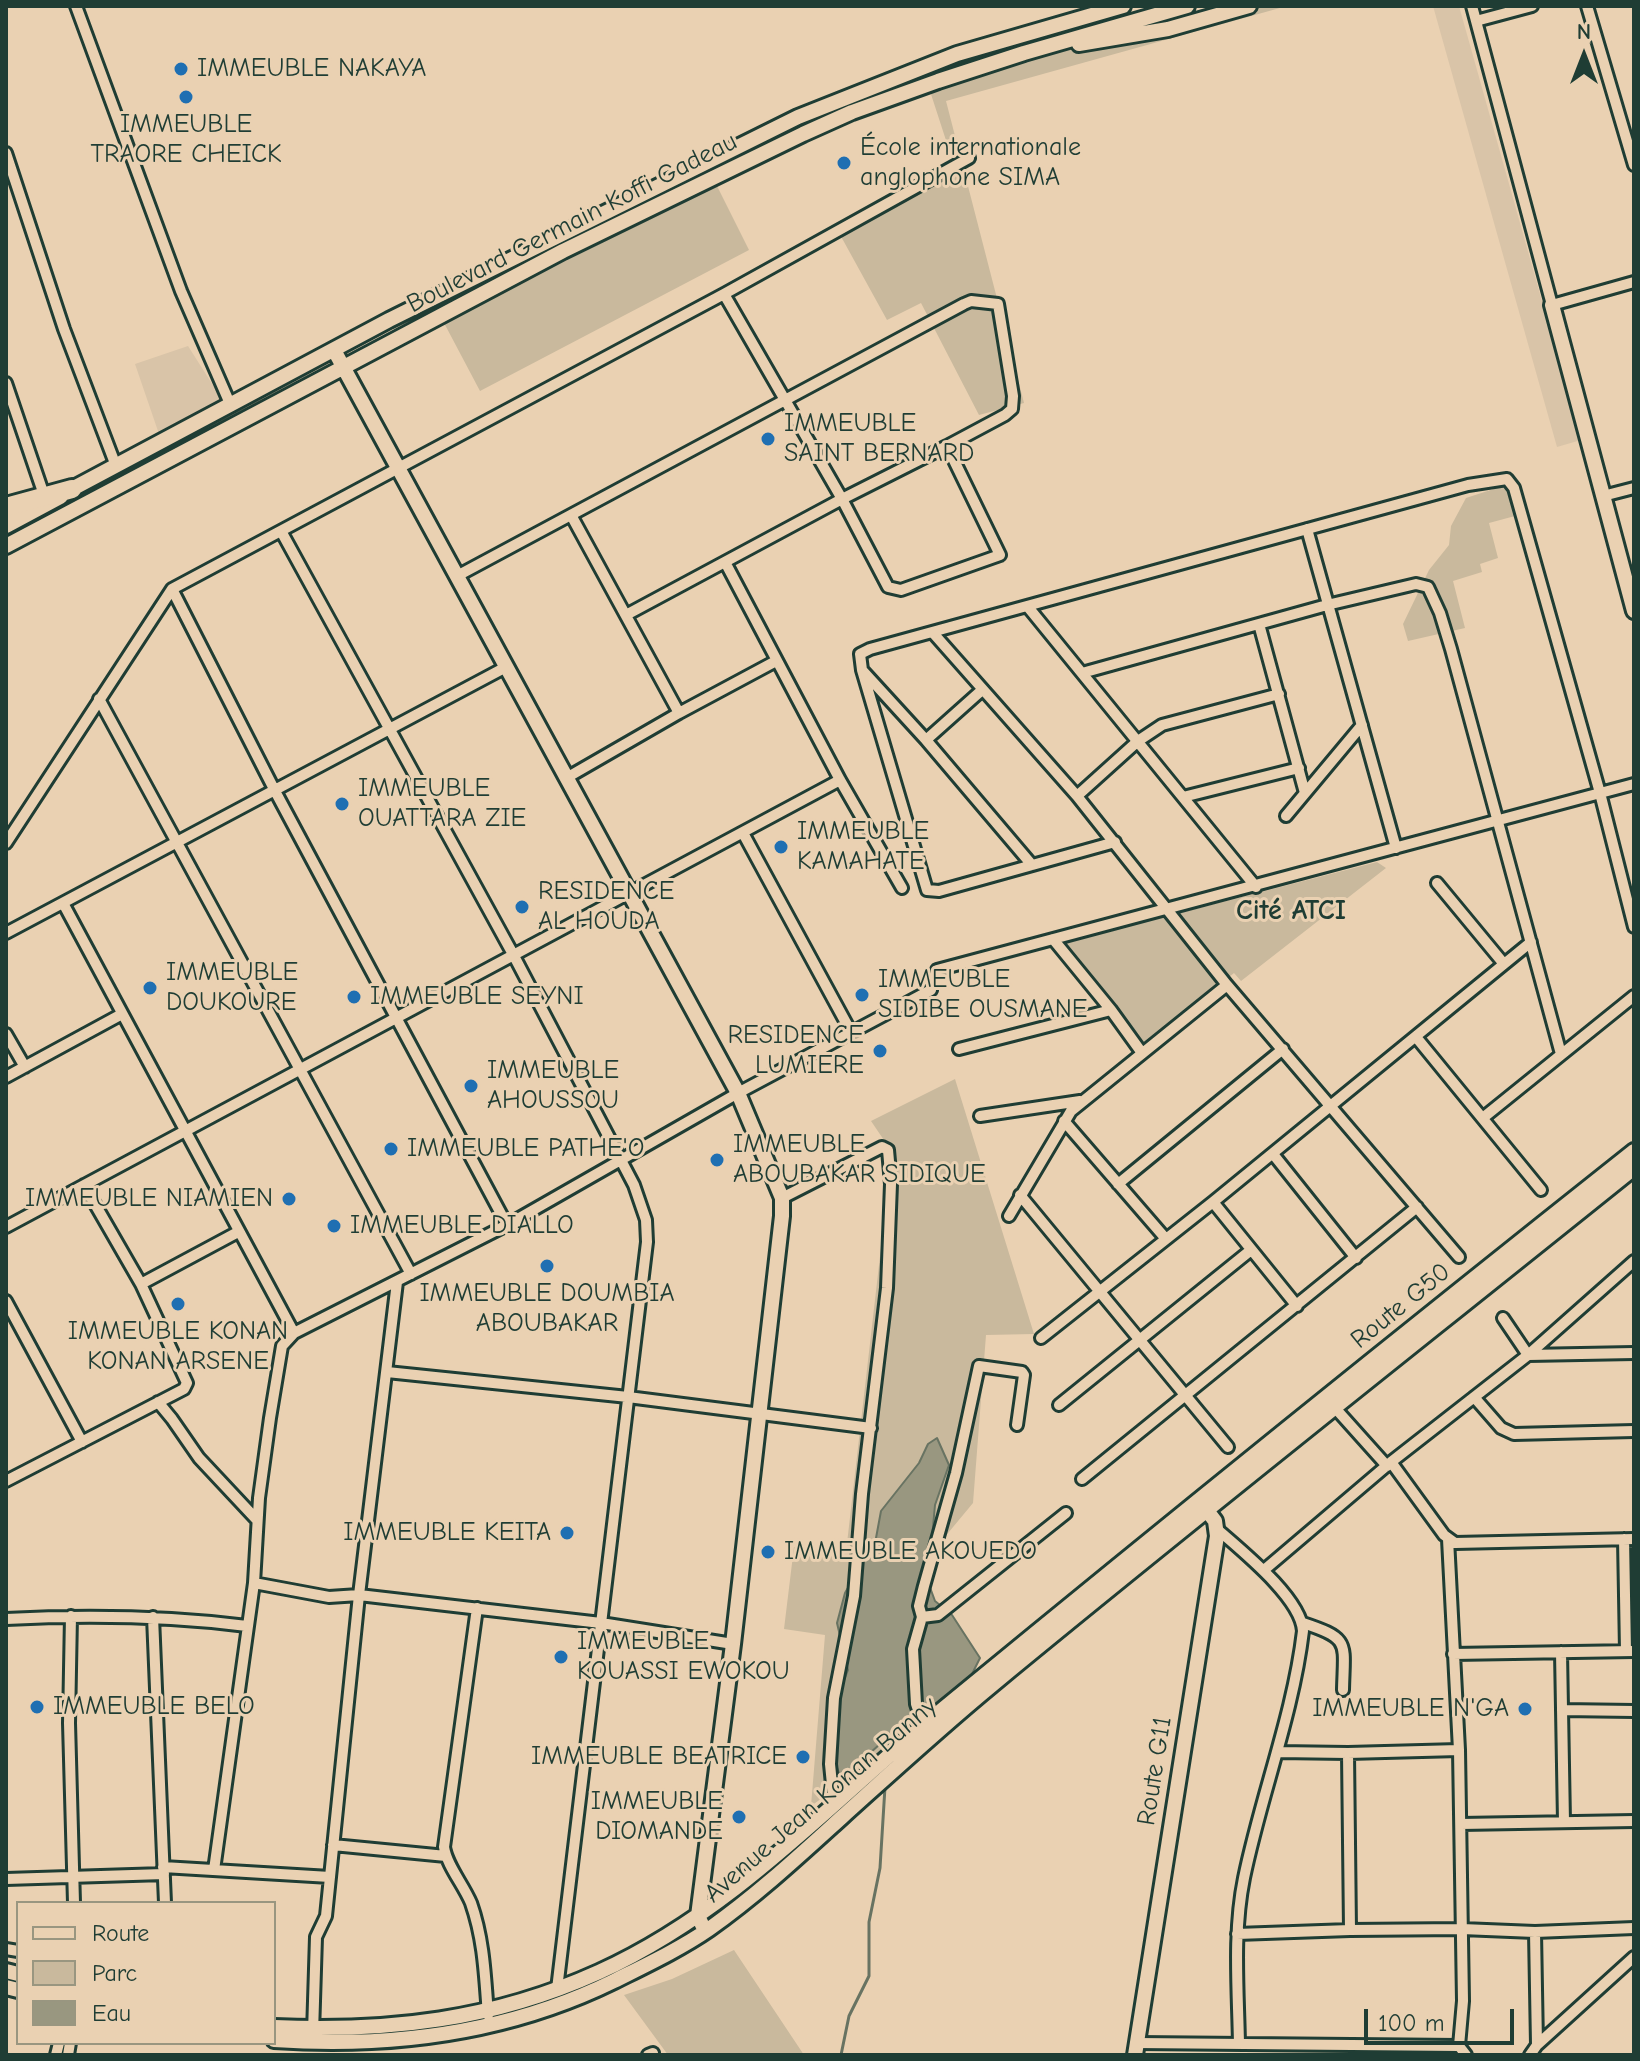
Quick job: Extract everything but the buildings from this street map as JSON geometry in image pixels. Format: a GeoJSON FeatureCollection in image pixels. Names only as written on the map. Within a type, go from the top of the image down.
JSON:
{"type":"FeatureCollection","features":[{"type":"Feature","properties":{"kind":"highway"},"geometry":{"type":"LineString","coordinates":[[6,507],[46,500],[72,489]]}},
{"type":"Feature","properties":{"kind":"main road"},"geometry":{"type":"LineString","coordinates":[[6,525],[46,500]]}},
{"type":"Feature","properties":{"kind":"street"},"geometry":{"type":"LineString","coordinates":[[76,6],[181,291],[231,406]]}},
{"type":"Feature","properties":{"kind":"street"},"geometry":{"type":"LineString","coordinates":[[1018,35],[1084,6]]}},
{"type":"Feature","properties":{"kind":"street","name":"Boulevard Germain Koffi Gadeau"},"geometry":{"type":"LineString","coordinates":[[72,489],[652,187],[798,117],[893,78],[1018,35],[1123,6]]}},
{"type":"Feature","properties":{"kind":"street","name":"Boulevard Germain Koffi Gadeau"},"geometry":{"type":"LineString","coordinates":[[6,546],[563,251],[803,134],[885,99],[1024,53],[1187,6]]}},
{"type":"Feature","properties":{"kind":"street"},"geometry":{"type":"LineString","coordinates":[[1024,53],[1117,40],[1249,6]]}},
{"type":"Feature","properties":{"kind":"street"},"geometry":{"type":"LineString","coordinates":[[1472,6],[1634,611]]}},
{"type":"Feature","properties":{"kind":"street"},"geometry":{"type":"LineString","coordinates":[[1476,21],[1532,6]]}},
{"type":"Feature","properties":{"kind":"street"},"geometry":{"type":"LineString","coordinates":[[1587,6],[1634,165]]}},
{"type":"Feature","properties":{"kind":"street"},"geometry":{"type":"LineString","coordinates":[[6,153],[64,329],[116,466]]}},
{"type":"Feature","properties":{"kind":"street"},"geometry":{"type":"LineString","coordinates":[[6,843],[172,589],[724,294],[969,158]]}},
{"type":"Feature","properties":{"kind":"street"},"geometry":{"type":"LineString","coordinates":[[1552,305],[1634,282]]}},
{"type":"Feature","properties":{"kind":"street"},"geometry":{"type":"LineString","coordinates":[[724,294],[842,499],[882,580],[892,590],[901,590],[1000,555],[947,446]]}},
{"type":"Feature","properties":{"kind":"street"},"geometry":{"type":"LineString","coordinates":[[457,576],[964,304],[971,301],[998,304],[1013,396],[1012,409],[1005,415],[626,615]]}},
{"type":"Feature","properties":{"kind":"street"},"geometry":{"type":"LineString","coordinates":[[334,350],[738,1093],[782,1198],[760,1415],[698,1916],[705,1931]]}},
{"type":"Feature","properties":{"kind":"street"},"geometry":{"type":"LineString","coordinates":[[6,383],[46,500]]}},
{"type":"Feature","properties":{"kind":"street"},"geometry":{"type":"LineString","coordinates":[[1115,842],[939,891],[927,890],[860,656],[863,652],[1468,485],[1509,480],[1514,488],[1600,793],[1634,927]]}},
{"type":"Feature","properties":{"kind":"street"},"geometry":{"type":"LineString","coordinates":[[1603,496],[1634,488]]}},
{"type":"Feature","properties":{"kind":"street"},"geometry":{"type":"LineString","coordinates":[[571,515],[679,713]]}},
{"type":"Feature","properties":{"kind":"street"},"geometry":{"type":"LineString","coordinates":[[1307,529],[1396,848]]}},
{"type":"Feature","properties":{"kind":"street"},"geometry":{"type":"LineString","coordinates":[[281,531],[514,956],[640,1199],[647,1229],[557,1989]]}},
{"type":"Feature","properties":{"kind":"street"},"geometry":{"type":"LineString","coordinates":[[725,562],[840,780],[902,888]]}},
{"type":"Feature","properties":{"kind":"street"},"geometry":{"type":"LineString","coordinates":[[1082,673],[1327,605],[1416,584],[1431,590],[1451,649],[1561,1054]]}},
{"type":"Feature","properties":{"kind":"street"},"geometry":{"type":"LineString","coordinates":[[172,589],[275,791],[507,1225]]}},
{"type":"Feature","properties":{"kind":"street"},"geometry":{"type":"LineString","coordinates":[[1028,607],[1256,887]]}},
{"type":"Feature","properties":{"kind":"street"},"geometry":{"type":"LineString","coordinates":[[1259,624],[1305,793]]}},
{"type":"Feature","properties":{"kind":"street"},"geometry":{"type":"LineString","coordinates":[[934,634],[1077,796],[1227,985],[1459,1257]]}},
{"type":"Feature","properties":{"kind":"street"},"geometry":{"type":"LineString","coordinates":[[568,777],[776,661]]}},
{"type":"Feature","properties":{"kind":"street"},"geometry":{"type":"LineString","coordinates":[[6,933],[506,667]]}},
{"type":"Feature","properties":{"kind":"street"},"geometry":{"type":"LineString","coordinates":[[862,670],[1032,865]]}},
{"type":"Feature","properties":{"kind":"street"},"geometry":{"type":"LineString","coordinates":[[926,740],[982,690]]}},
{"type":"Feature","properties":{"kind":"street"},"geometry":{"type":"LineString","coordinates":[[1077,796],[1138,741],[1168,722],[1279,694]]}},
{"type":"Feature","properties":{"kind":"street"},"geometry":{"type":"LineString","coordinates":[[99,699],[411,1274]]}},
{"type":"Feature","properties":{"kind":"street"},"geometry":{"type":"LineString","coordinates":[[1286,816],[1362,725]]}},
{"type":"Feature","properties":{"kind":"street"},"geometry":{"type":"LineString","coordinates":[[1183,797],[1299,768]]}},
{"type":"Feature","properties":{"kind":"street"},"geometry":{"type":"LineString","coordinates":[[6,1227],[840,780]]}},
{"type":"Feature","properties":{"kind":"street"},"geometry":{"type":"LineString","coordinates":[[937,970],[1634,784]]}},
{"type":"Feature","properties":{"kind":"street"},"geometry":{"type":"LineString","coordinates":[[743,833],[851,1032]]}},
{"type":"Feature","properties":{"kind":"street"},"geometry":{"type":"LineString","coordinates":[[1437,883],[1504,964]]}},
{"type":"Feature","properties":{"kind":"street"},"geometry":{"type":"LineString","coordinates":[[63,903],[294,1333]]}},
{"type":"Feature","properties":{"kind":"street"},"geometry":{"type":"LineString","coordinates":[[1053,939],[1142,1053]]}},
{"type":"Feature","properties":{"kind":"street"},"geometry":{"type":"LineString","coordinates":[[1041,1338],[1273,1154],[1531,942]]}},
{"type":"Feature","properties":{"kind":"street"},"geometry":{"type":"LineString","coordinates":[[1009,1216],[1064,1121],[1080,1101],[1227,985]]}},
{"type":"Feature","properties":{"kind":"street"},"geometry":{"type":"LineString","coordinates":[[214,1870],[254,1583],[257,1520],[282,1346],[294,1333],[507,1225],[738,1093],[931,990]]}},
{"type":"Feature","properties":{"kind":"street"},"geometry":{"type":"LineString","coordinates":[[1484,1117],[1634,996]]}},
{"type":"Feature","properties":{"kind":"street"},"geometry":{"type":"LineString","coordinates":[[959,1049],[1111,1010]]}},
{"type":"Feature","properties":{"kind":"street"},"geometry":{"type":"LineString","coordinates":[[6,1077],[122,1014]]}},
{"type":"Feature","properties":{"kind":"street"},"geometry":{"type":"LineString","coordinates":[[6,1034],[25,1067]]}},
{"type":"Feature","properties":{"kind":"street"},"geometry":{"type":"LineString","coordinates":[[1416,1037],[1541,1190]]}},
{"type":"Feature","properties":{"kind":"street"},"geometry":{"type":"LineString","coordinates":[[1118,1184],[1283,1049]]}},
{"type":"Feature","properties":{"kind":"street"},"geometry":{"type":"LineString","coordinates":[[980,1116],[1080,1101]]}},
{"type":"Feature","properties":{"kind":"street"},"geometry":{"type":"LineString","coordinates":[[1064,1121],[1166,1239]]}},
{"type":"Feature","properties":{"kind":"street"},"geometry":{"type":"LineString","coordinates":[[782,1198],[882,1147],[888,1150],[891,1198],[887,1288],[862,1494],[854,1596],[834,1698],[830,1764],[834,1805]]}},
{"type":"Feature","properties":{"kind":"street","name":"Route G50"},"geometry":{"type":"LineString","coordinates":[[1203,1505],[1634,1151]]}},
{"type":"Feature","properties":{"kind":"street"},"geometry":{"type":"LineString","coordinates":[[1273,1154],[1356,1258]]}},
{"type":"Feature","properties":{"kind":"street","name":"Route G50"},"geometry":{"type":"LineString","coordinates":[[1203,1505],[1336,1409],[1634,1168]]}},
{"type":"Feature","properties":{"kind":"street"},"geometry":{"type":"LineString","coordinates":[[6,1481],[184,1389],[187,1383],[187,1376],[141,1284],[84,1185]]}},
{"type":"Feature","properties":{"kind":"street"},"geometry":{"type":"LineString","coordinates":[[1020,1195],[1228,1447]]}},
{"type":"Feature","properties":{"kind":"street"},"geometry":{"type":"LineString","coordinates":[[1213,1202],[1297,1306]]}},
{"type":"Feature","properties":{"kind":"street"},"geometry":{"type":"LineString","coordinates":[[1082,1479],[1417,1207]]}},
{"type":"Feature","properties":{"kind":"street"},"geometry":{"type":"LineString","coordinates":[[141,1284],[238,1232]]}},
{"type":"Feature","properties":{"kind":"street"},"geometry":{"type":"LineString","coordinates":[[1059,1405],[1251,1250]]}},
{"type":"Feature","properties":{"kind":"street"},"geometry":{"type":"LineString","coordinates":[[1264,1570],[1389,1464],[1528,1355],[1634,1261]]}},
{"type":"Feature","properties":{"kind":"street"},"geometry":{"type":"LineString","coordinates":[[313,2036],[316,1937],[326,1916],[359,1595],[397,1282]]}},
{"type":"Feature","properties":{"kind":"street"},"geometry":{"type":"LineString","coordinates":[[6,1301],[82,1442]]}},
{"type":"Feature","properties":{"kind":"street"},"geometry":{"type":"LineString","coordinates":[[1503,1318],[1528,1355]]}},
{"type":"Feature","properties":{"kind":"street"},"geometry":{"type":"LineString","coordinates":[[1528,1355],[1634,1353]]}},
{"type":"Feature","properties":{"kind":"street"},"geometry":{"type":"LineString","coordinates":[[923,1725],[916,1704],[913,1649],[922,1617],[919,1606],[956,1473],[979,1366],[1022,1372],[1024,1375],[1017,1425]]}},
{"type":"Feature","properties":{"kind":"street"},"geometry":{"type":"LineString","coordinates":[[387,1372],[628,1397],[871,1428]]}},
{"type":"Feature","properties":{"kind":"street"},"geometry":{"type":"LineString","coordinates":[[1474,1397],[1509,1433],[1634,1431]]}},
{"type":"Feature","properties":{"kind":"street"},"geometry":{"type":"LineString","coordinates":[[158,1402],[199,1458],[257,1520]]}},
{"type":"Feature","properties":{"kind":"street"},"geometry":{"type":"LineString","coordinates":[[1336,1409],[1389,1464],[1448,1539],[1462,1544],[1629,1539],[1630,1651],[1453,1654]]}},
{"type":"Feature","properties":{"kind":"street"},"geometry":{"type":"LineString","coordinates":[[1203,1505],[1217,1529],[1264,1570],[1303,1623],[1336,1635],[1341,1641],[1344,1648],[1343,1690]]}},
{"type":"Feature","properties":{"kind":"street","name":"Avenue Jean Konan Banny"},"geometry":{"type":"LineString","coordinates":[[489,2018],[552,2006],[610,1983],[705,1931],[762,1889],[877,1785],[896,1747],[1203,1505]]}},
{"type":"Feature","properties":{"kind":"street","name":"Avenue Jean Konan Banny"},"geometry":{"type":"LineString","coordinates":[[276,2027],[370,2043],[435,2036],[489,2018],[601,1971],[698,1916],[781,1854],[834,1805],[982,1694],[1203,1505]]}},
{"type":"Feature","properties":{"kind":"street"},"geometry":{"type":"LineString","coordinates":[[922,1617],[938,1615],[1066,1513]]}},
{"type":"Feature","properties":{"kind":"street","name":"Route G11"},"geometry":{"type":"LineString","coordinates":[[1136,2049],[1217,1529]]}},
{"type":"Feature","properties":{"kind":"street"},"geometry":{"type":"LineString","coordinates":[[1136,2049],[1239,2044],[1309,2050],[1462,2051],[1459,1750],[1448,1539]]}},
{"type":"Feature","properties":{"kind":"street"},"geometry":{"type":"LineString","coordinates":[[254,1583],[329,1597],[359,1595],[477,1608],[601,1623],[733,1644]]}},
{"type":"Feature","properties":{"kind":"street"},"geometry":{"type":"LineString","coordinates":[[477,1608],[444,1847],[465,1889],[480,1931],[489,2018]]}},
{"type":"Feature","properties":{"kind":"street"},"geometry":{"type":"LineString","coordinates":[[71,1616],[70,1752],[74,1901]]}},
{"type":"Feature","properties":{"kind":"street"},"geometry":{"type":"LineString","coordinates":[[6,1619],[153,1617],[247,1626]]}},
{"type":"Feature","properties":{"kind":"street"},"geometry":{"type":"LineString","coordinates":[[153,1617],[165,1901]]}},
{"type":"Feature","properties":{"kind":"street"},"geometry":{"type":"LineString","coordinates":[[1239,2044],[1237,1934],[1244,1880],[1278,1752],[1302,1644],[1303,1623]]}},
{"type":"Feature","properties":{"kind":"street"},"geometry":{"type":"LineString","coordinates":[[1561,1652],[1564,1822]]}},
{"type":"Feature","properties":{"kind":"street"},"geometry":{"type":"LineString","coordinates":[[1562,1710],[1634,1711]]}},
{"type":"Feature","properties":{"kind":"street"},"geometry":{"type":"LineString","coordinates":[[1278,1752],[1459,1750]]}},
{"type":"Feature","properties":{"kind":"street"},"geometry":{"type":"LineString","coordinates":[[1348,1753],[1350,1930]]}},
{"type":"Feature","properties":{"kind":"street"},"geometry":{"type":"LineString","coordinates":[[1461,1824],[1634,1821]]}},
{"type":"Feature","properties":{"kind":"street"},"geometry":{"type":"LineString","coordinates":[[333,1845],[446,1856]]}},
{"type":"Feature","properties":{"kind":"street"},"geometry":{"type":"LineString","coordinates":[[6,1879],[164,1870],[330,1877]]}},
{"type":"Feature","properties":{"kind":"street"},"geometry":{"type":"LineString","coordinates":[[1237,1934],[1462,1929],[1535,1932],[1634,1928]]}},
{"type":"Feature","properties":{"kind":"street"},"geometry":{"type":"LineString","coordinates":[[1534,2050],[1535,1932]]}},
{"type":"Feature","properties":{"kind":"street"},"geometry":{"type":"LineString","coordinates":[[1534,2050],[1634,1957]]}},
{"type":"Feature","properties":{"kind":"street","name":"Avenue Jean Konan Banny"},"geometry":{"type":"LineString","coordinates":[[276,2040],[313,2036]]}},
{"type":"Feature","properties":{"kind":"shaded area"},"geometry":{"type":"Polygon","coordinates":[[[1433,6],[1459,6],[1581,440],[1557,447],[1433,6]]]}},
{"type":"Feature","properties":{"kind":"shaded area"},"geometry":{"type":"Polygon","coordinates":[[[188,346],[223,401],[159,434],[135,364],[188,346]]]}},
{"type":"Feature","properties":{"kind":"green space"},"geometry":{"type":"Polygon","coordinates":[[[1213,6],[1287,6],[946,101],[1024,403],[979,415],[921,303],[887,320],[838,231],[955,168],[929,88],[1213,6]]]}},
{"type":"Feature","properties":{"kind":"green space"},"geometry":{"type":"Polygon","coordinates":[[[717,186],[749,250],[480,391],[443,321],[717,186]]]}},
{"type":"Feature","properties":{"kind":"green space"},"geometry":{"type":"Polygon","coordinates":[[[1506,485],[1515,516],[1489,523],[1498,558],[1480,564],[1482,572],[1453,581],[1465,628],[1408,641],[1403,624],[1429,570],[1449,545],[1451,526],[1466,498],[1506,485]]]}},
{"type":"Feature","properties":{"kind":"green space"},"geometry":{"type":"Polygon","coordinates":[[[1377,862],[1386,868],[1241,981],[1234,973],[1145,1045],[1064,943],[1377,862]]]}},
{"type":"Feature","properties":{"kind":"green space"},"geometry":{"type":"Polygon","coordinates":[[[955,1079],[1034,1334],[986,1335],[973,1503],[929,1556],[935,1505],[949,1465],[937,1438],[928,1444],[919,1463],[881,1511],[876,1538],[845,1593],[837,1623],[848,1670],[839,1693],[848,1773],[880,1744],[904,1739],[811,1806],[825,1635],[784,1629],[794,1547],[846,1552],[892,1152],[871,1121],[955,1079]]]}},
{"type":"Feature","properties":{"kind":"green space"},"geometry":{"type":"Polygon","coordinates":[[[734,1950],[804,2055],[668,2055],[624,1995],[672,1979],[734,1950]]]}},
{"type":"Feature","properties":{"kind":"water"},"geometry":{"type":"Polygon","coordinates":[[[937,1438],[949,1465],[935,1505],[928,1582],[935,1601],[952,1615],[980,1658],[969,1680],[904,1739],[880,1744],[848,1773],[839,1773],[831,1751],[839,1693],[848,1670],[837,1623],[845,1593],[876,1538],[881,1511],[919,1463],[928,1444],[937,1438]]]}},
{"type":"Feature","properties":{"kind":"waterway"},"geometry":{"type":"LineString","coordinates":[[841,2055],[849,2016],[869,1976],[869,1922],[880,1868],[885,1787]]}},
{"type":"Feature","properties":{"kind":"place","name":"IMMEUBLE NAKAYA"},"geometry":{"type":"Point","coordinates":[181,69]}},
{"type":"Feature","properties":{"kind":"place","name":"IMMEUBLE TRAORE CHEICK"},"geometry":{"type":"Point","coordinates":[186,97]}},
{"type":"Feature","properties":{"kind":"place","name":"École internationale anglophone SIMA"},"geometry":{"type":"Point","coordinates":[844,163]}},
{"type":"Feature","properties":{"kind":"place","name":"IMMEUBLE SAINT BERNARD"},"geometry":{"type":"Point","coordinates":[768,439]}},
{"type":"Feature","properties":{"kind":"place","name":"IMMEUBLE OUATTARA ZIE"},"geometry":{"type":"Point","coordinates":[342,804]}},
{"type":"Feature","properties":{"kind":"place","name":"IMMEUBLE KAMAHATE"},"geometry":{"type":"Point","coordinates":[781,847]}},
{"type":"Feature","properties":{"kind":"place","name":"RESIDENCE AL HOUDA"},"geometry":{"type":"Point","coordinates":[522,907]}},
{"type":"Feature","properties":{"kind":"place","name":"IMMEUBLE DOUKOURE"},"geometry":{"type":"Point","coordinates":[150,988]}},
{"type":"Feature","properties":{"kind":"place","name":"IMMEUBLE SIDIBE OUSMANE"},"geometry":{"type":"Point","coordinates":[862,995]}},
{"type":"Feature","properties":{"kind":"place","name":"IMMEUBLE SEYNI"},"geometry":{"type":"Point","coordinates":[354,997]}},
{"type":"Feature","properties":{"kind":"place","name":"RESIDENCE LUMIERE"},"geometry":{"type":"Point","coordinates":[880,1051]}},
{"type":"Feature","properties":{"kind":"place","name":"IMMEUBLE AHOUSSOU"},"geometry":{"type":"Point","coordinates":[471,1086]}},
{"type":"Feature","properties":{"kind":"place","name":"IMMEUBLE PATHE'O"},"geometry":{"type":"Point","coordinates":[391,1149]}},
{"type":"Feature","properties":{"kind":"place","name":"IMMEUBLE ABOUBAKAR SIDIQUE"},"geometry":{"type":"Point","coordinates":[717,1160]}},
{"type":"Feature","properties":{"kind":"place","name":"IMMEUBLE NIAMIEN"},"geometry":{"type":"Point","coordinates":[289,1199]}},
{"type":"Feature","properties":{"kind":"place","name":"IMMEUBLE DIALLO"},"geometry":{"type":"Point","coordinates":[334,1226]}},
{"type":"Feature","properties":{"kind":"place","name":"IMMEUBLE DOUMBIA ABOUBAKAR"},"geometry":{"type":"Point","coordinates":[547,1266]}},
{"type":"Feature","properties":{"kind":"place","name":"IMMEUBLE KONAN KONAN ARSENE"},"geometry":{"type":"Point","coordinates":[178,1304]}},
{"type":"Feature","properties":{"kind":"place","name":"IMMEUBLE KEITA"},"geometry":{"type":"Point","coordinates":[567,1533]}},
{"type":"Feature","properties":{"kind":"place","name":"IMMEUBLE AKOUEDO"},"geometry":{"type":"Point","coordinates":[768,1552]}},
{"type":"Feature","properties":{"kind":"place","name":"IMMEUBLE KOUASSI EWOKOU"},"geometry":{"type":"Point","coordinates":[561,1657]}},
{"type":"Feature","properties":{"kind":"place","name":"IMMEUBLE BELO"},"geometry":{"type":"Point","coordinates":[37,1707]}},
{"type":"Feature","properties":{"kind":"place","name":"IMMEUBLE N'GA"},"geometry":{"type":"Point","coordinates":[1525,1709]}},
{"type":"Feature","properties":{"kind":"place","name":"IMMEUBLE BEATRICE"},"geometry":{"type":"Point","coordinates":[803,1757]}},
{"type":"Feature","properties":{"kind":"place","name":"IMMEUBLE DIOMANDE"},"geometry":{"type":"Point","coordinates":[739,1817]}},
{"type":"Feature","properties":{"kind":"district","name":"Cité ATCI"},"geometry":{"type":"Point","coordinates":[1291,911]}}]}
